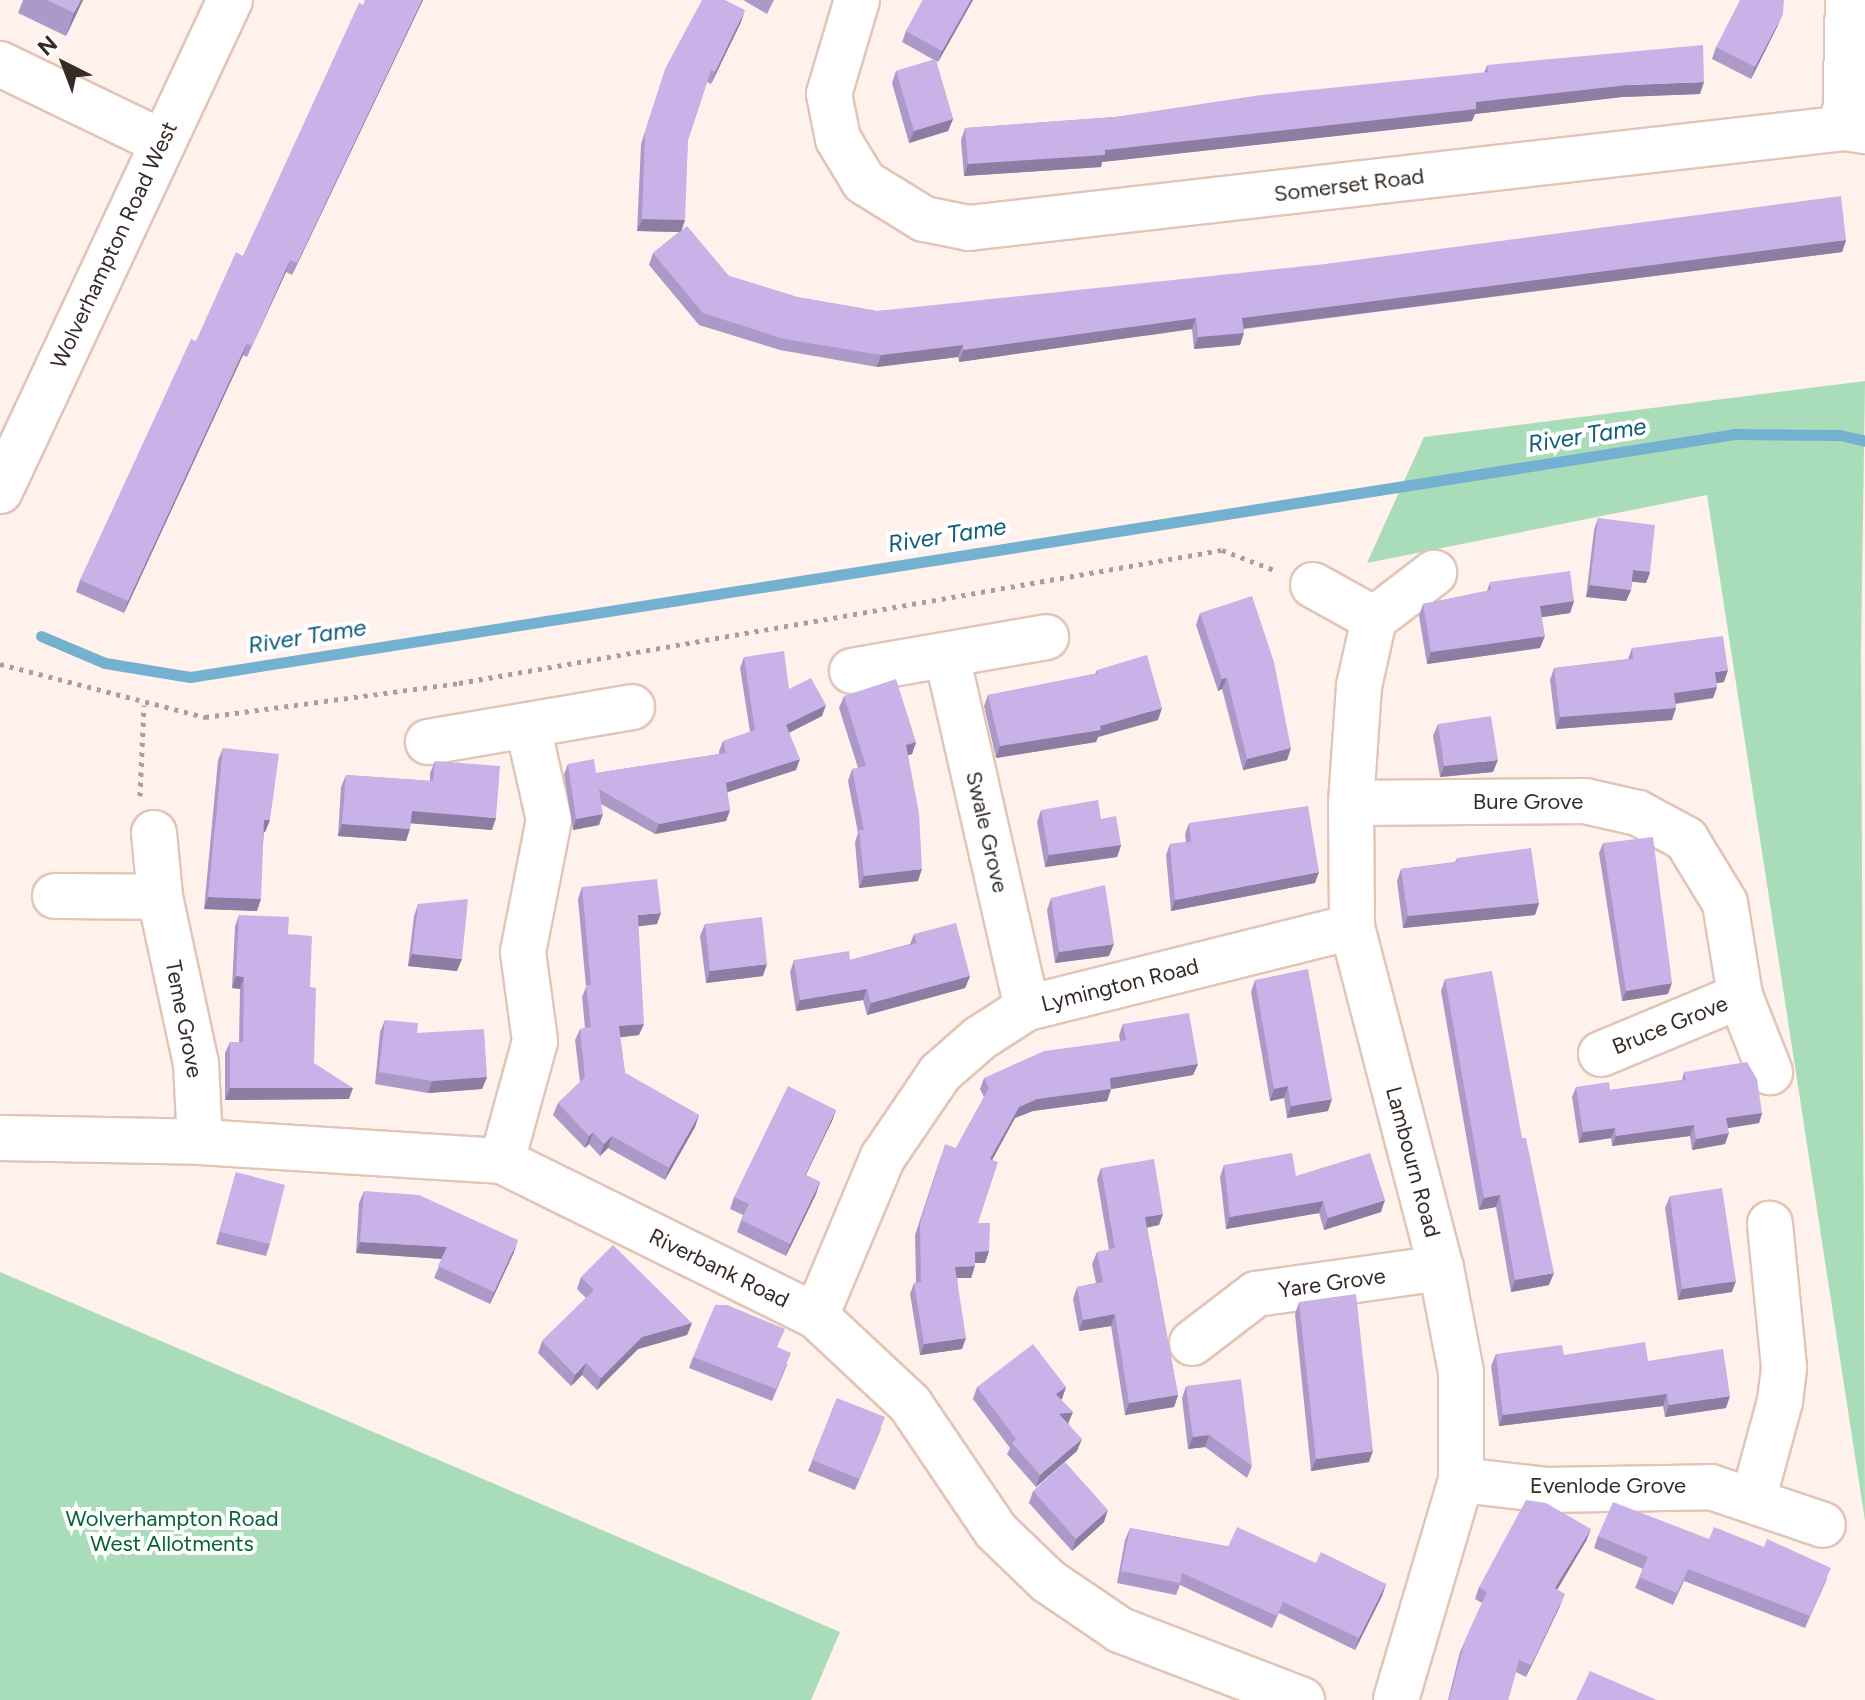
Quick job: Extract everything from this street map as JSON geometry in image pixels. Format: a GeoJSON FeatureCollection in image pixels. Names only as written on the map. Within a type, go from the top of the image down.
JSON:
{"type":"FeatureCollection","features":[{"type":"Feature","properties":{"kind":"street","name":"Wolverhampton Road West"},"geometry":{"type":"LineString","coordinates":[[0,491],[230,0]]}},
{"type":"Feature","properties":{"kind":"street","name":"Somerset Road"},"geometry":{"type":"LineString","coordinates":[[857,0],[829,94],[838,139],[864,182],[924,219],[969,228],[1855,130]]}},
{"type":"Feature","properties":{"kind":"street"},"geometry":{"type":"LineString","coordinates":[[1848,0],[1855,130]]}},
{"type":"Feature","properties":{"kind":"street"},"geometry":{"type":"LineString","coordinates":[[0,64],[162,142]]}},
{"type":"Feature","properties":{"kind":"street"},"geometry":{"type":"LineString","coordinates":[[1313,585],[1374,619],[1434,573]]}},
{"type":"Feature","properties":{"kind":"street","name":"Lambourn Road"},"geometry":{"type":"LineString","coordinates":[[1374,619],[1359,686],[1351,803],[1352,927],[1441,1268],[1461,1372],[1461,1480],[1396,1700]]}},
{"type":"Feature","properties":{"kind":"street"},"geometry":{"type":"LineString","coordinates":[[852,671],[1046,637]]}},
{"type":"Feature","properties":{"kind":"street","name":"Swale Grove"},"geometry":{"type":"LineString","coordinates":[[947,656],[1027,1008]]}},
{"type":"Feature","properties":{"kind":"street"},"geometry":{"type":"LineString","coordinates":[[428,742],[632,707]]}},
{"type":"Feature","properties":{"kind":"street"},"geometry":{"type":"LineString","coordinates":[[502,1161],[535,1041],[523,952],[549,820],[528,727]]}},
{"type":"Feature","properties":{"kind":"street","name":"Bure Grove"},"geometry":{"type":"LineString","coordinates":[[1351,803],[1585,801],[1638,813],[1686,839],[1725,903],[1740,996],[1770,1072]]}},
{"type":"Feature","properties":{"kind":"street","name":"Teme Grove"},"geometry":{"type":"LineString","coordinates":[[154,833],[160,897],[196,1064],[200,1142]]}},
{"type":"Feature","properties":{"kind":"street"},"geometry":{"type":"LineString","coordinates":[[55,896],[160,897]]}},
{"type":"Feature","properties":{"kind":"street","name":"Lymington Road"},"geometry":{"type":"LineString","coordinates":[[816,1316],[883,1157],[912,1110],[960,1055],[1027,1008],[1352,927]]}},
{"type":"Feature","properties":{"kind":"street","name":"Bruce Grove"},"geometry":{"type":"LineString","coordinates":[[1601,1054],[1740,996]]}},
{"type":"Feature","properties":{"kind":"street","name":"Riverbank Road"},"geometry":{"type":"LineString","coordinates":[[0,1138],[200,1142],[502,1161],[816,1316],[910,1404],[996,1531],[1048,1581],[1120,1630],[1302,1700]]}},
{"type":"Feature","properties":{"kind":"street"},"geometry":{"type":"LineString","coordinates":[[1753,1500],[1780,1401],[1783,1330],[1770,1224]]}},
{"type":"Feature","properties":{"kind":"street","name":"Yare Grove"},"geometry":{"type":"LineString","coordinates":[[1192,1343],[1256,1294],[1441,1268]]}},
{"type":"Feature","properties":{"kind":"street","name":"Evenlode Grove"},"geometry":{"type":"LineString","coordinates":[[1461,1480],[1547,1490],[1685,1484],[1753,1500],[1823,1525]]}},
{"type":"Feature","properties":{"kind":"path"},"geometry":{"type":"LineString","coordinates":[[0,664],[144,705],[205,717],[459,683],[1222,550],[1313,585]]}},
{"type":"Feature","properties":{"kind":"path"},"geometry":{"type":"LineString","coordinates":[[144,705],[138,822],[154,833]]}},
{"type":"Feature","properties":{"kind":"green space"},"geometry":{"type":"Polygon","coordinates":[[[1865,381],[1861,650],[1865,1521],[1707,495],[1367,563],[1424,437],[1865,381]]]}},
{"type":"Feature","properties":{"kind":"green space","name":"Wolverhampton Road West Allotments"},"geometry":{"type":"Polygon","coordinates":[[[0,1272],[840,1632],[811,1700],[0,1700],[0,1272]]]}},
{"type":"Feature","properties":{"kind":"building"},"geometry":{"type":"Polygon","coordinates":[[[47,0],[81,0],[74,13],[47,0]]]}},
{"type":"Feature","properties":{"kind":"building"},"geometry":{"type":"Polygon","coordinates":[[[365,0],[422,0],[297,263],[290,260],[252,346],[247,343],[128,601],[80,580],[191,339],[196,341],[236,252],[243,256],[359,3],[363,5],[365,0]]]}},
{"type":"Feature","properties":{"kind":"building"},"geometry":{"type":"Polygon","coordinates":[[[702,0],[725,0],[745,10],[715,72],[711,70],[688,140],[685,220],[642,219],[645,132],[666,67],[702,0]]]}},
{"type":"Feature","properties":{"kind":"building"},"geometry":{"type":"Polygon","coordinates":[[[923,0],[971,0],[942,51],[906,31],[923,0]]]}},
{"type":"Feature","properties":{"kind":"building"},"geometry":{"type":"Polygon","coordinates":[[[1740,0],[1784,0],[1783,14],[1755,67],[1716,47],[1740,0]]]}},
{"type":"Feature","properties":{"kind":"building"},"geometry":{"type":"Polygon","coordinates":[[[1703,45],[1704,82],[1627,85],[1476,102],[1476,109],[1105,150],[1105,155],[968,164],[965,128],[1115,117],[1261,95],[1488,72],[1487,65],[1703,45]]]}},
{"type":"Feature","properties":{"kind":"building"},"geometry":{"type":"Polygon","coordinates":[[[935,59],[953,119],[914,131],[896,71],[935,59]]]}},
{"type":"Feature","properties":{"kind":"building"},"geometry":{"type":"Polygon","coordinates":[[[1841,196],[1846,240],[1242,318],[1244,333],[1198,337],[1196,318],[963,350],[963,345],[881,355],[784,339],[703,313],[653,253],[687,226],[729,276],[797,297],[877,311],[1325,264],[1841,196]]]}},
{"type":"Feature","properties":{"kind":"building"},"geometry":{"type":"Polygon","coordinates":[[[1598,518],[1655,525],[1650,572],[1633,570],[1631,590],[1590,585],[1598,518]]]}},
{"type":"Feature","properties":{"kind":"building"},"geometry":{"type":"Polygon","coordinates":[[[1570,571],[1574,601],[1540,606],[1545,636],[1431,652],[1423,604],[1491,590],[1490,582],[1570,571]]]}},
{"type":"Feature","properties":{"kind":"building"},"geometry":{"type":"Polygon","coordinates":[[[1252,596],[1274,662],[1291,748],[1247,759],[1227,678],[1222,679],[1200,613],[1252,596]]]}},
{"type":"Feature","properties":{"kind":"building"},"geometry":{"type":"Polygon","coordinates":[[[1723,636],[1728,670],[1715,672],[1717,687],[1674,693],[1676,708],[1560,717],[1554,668],[1633,659],[1632,648],[1723,636]]]}},
{"type":"Feature","properties":{"kind":"building"},"geometry":{"type":"Polygon","coordinates":[[[784,651],[789,689],[811,678],[826,705],[786,725],[800,759],[726,783],[730,810],[659,824],[599,789],[603,814],[576,819],[568,764],[594,759],[596,773],[726,753],[723,741],[755,730],[744,657],[784,651]]]}},
{"type":"Feature","properties":{"kind":"building"},"geometry":{"type":"Polygon","coordinates":[[[1147,655],[1162,708],[1100,726],[1101,730],[1000,746],[988,695],[1098,673],[1097,670],[1147,655]]]}},
{"type":"Feature","properties":{"kind":"building"},"geometry":{"type":"Polygon","coordinates":[[[896,679],[916,742],[906,745],[919,813],[922,869],[864,876],[859,830],[864,830],[852,769],[866,766],[844,696],[896,679]]]}},
{"type":"Feature","properties":{"kind":"building"},"geometry":{"type":"Polygon","coordinates":[[[1491,716],[1498,760],[1444,766],[1438,724],[1491,716]]]}},
{"type":"Feature","properties":{"kind":"building"},"geometry":{"type":"Polygon","coordinates":[[[223,748],[279,754],[270,820],[264,820],[261,899],[208,897],[223,748]]]}},
{"type":"Feature","properties":{"kind":"building"},"geometry":{"type":"Polygon","coordinates":[[[435,761],[500,766],[496,818],[412,811],[410,829],[342,824],[346,775],[433,781],[435,761]]]}},
{"type":"Feature","properties":{"kind":"building"},"geometry":{"type":"Polygon","coordinates":[[[1098,800],[1101,819],[1116,816],[1121,845],[1049,855],[1041,810],[1098,800]]]}},
{"type":"Feature","properties":{"kind":"building"},"geometry":{"type":"Polygon","coordinates":[[[1308,806],[1319,872],[1175,900],[1170,844],[1191,842],[1189,823],[1308,806]]]}},
{"type":"Feature","properties":{"kind":"building"},"geometry":{"type":"Polygon","coordinates":[[[1653,837],[1672,983],[1626,991],[1603,843],[1653,837]]]}},
{"type":"Feature","properties":{"kind":"building"},"geometry":{"type":"Polygon","coordinates":[[[1531,848],[1539,903],[1408,916],[1401,869],[1531,848]]]}},
{"type":"Feature","properties":{"kind":"building"},"geometry":{"type":"Polygon","coordinates":[[[657,879],[661,913],[638,915],[644,1024],[619,1026],[625,1073],[699,1115],[669,1168],[612,1136],[604,1144],[593,1132],[589,1136],[558,1103],[585,1077],[580,1029],[591,1027],[586,985],[591,985],[582,887],[657,879]]]}},
{"type":"Feature","properties":{"kind":"building"},"geometry":{"type":"Polygon","coordinates":[[[1105,885],[1114,944],[1059,952],[1051,898],[1105,885]]]}},
{"type":"Feature","properties":{"kind":"building"},"geometry":{"type":"Polygon","coordinates":[[[468,899],[462,959],[412,954],[418,904],[468,899]]]}},
{"type":"Feature","properties":{"kind":"building"},"geometry":{"type":"Polygon","coordinates":[[[239,915],[289,917],[288,934],[312,936],[310,987],[316,988],[314,1063],[353,1088],[230,1088],[230,1042],[243,1042],[244,977],[236,976],[239,915]]]}},
{"type":"Feature","properties":{"kind":"building"},"geometry":{"type":"Polygon","coordinates":[[[762,917],[767,964],[710,971],[705,924],[762,917]]]}},
{"type":"Feature","properties":{"kind":"building"},"geometry":{"type":"Polygon","coordinates":[[[956,923],[970,976],[871,1003],[867,989],[800,1000],[794,960],[849,951],[850,960],[917,943],[914,934],[956,923]]]}},
{"type":"Feature","properties":{"kind":"building"},"geometry":{"type":"Polygon","coordinates":[[[1308,969],[1332,1099],[1291,1106],[1288,1086],[1274,1089],[1255,980],[1308,969]]]}},
{"type":"Feature","properties":{"kind":"building"},"geometry":{"type":"Polygon","coordinates":[[[1492,971],[1522,1138],[1526,1138],[1554,1273],[1515,1280],[1500,1195],[1484,1198],[1445,979],[1492,971]]]}},
{"type":"Feature","properties":{"kind":"building"},"geometry":{"type":"Polygon","coordinates":[[[1189,1013],[1198,1064],[1110,1078],[1111,1089],[1037,1099],[1019,1107],[990,1159],[998,1162],[978,1223],[990,1223],[989,1251],[975,1252],[975,1266],[955,1267],[966,1338],[924,1344],[914,1283],[921,1282],[920,1224],[945,1144],[956,1148],[989,1088],[984,1078],[1044,1051],[1126,1040],[1123,1024],[1189,1013]]]}},
{"type":"Feature","properties":{"kind":"building"},"geometry":{"type":"Polygon","coordinates":[[[385,1020],[418,1023],[417,1033],[484,1029],[487,1077],[432,1081],[379,1072],[385,1020]]]}},
{"type":"Feature","properties":{"kind":"building"},"geometry":{"type":"Polygon","coordinates":[[[1747,1062],[1757,1079],[1762,1113],[1726,1118],[1729,1133],[1696,1139],[1694,1125],[1616,1136],[1615,1128],[1583,1132],[1576,1087],[1609,1082],[1610,1090],[1686,1080],[1684,1072],[1747,1062]]]}},
{"type":"Feature","properties":{"kind":"building"},"geometry":{"type":"Polygon","coordinates":[[[788,1086],[836,1110],[805,1175],[820,1182],[790,1244],[741,1220],[749,1204],[734,1197],[788,1086]]]}},
{"type":"Feature","properties":{"kind":"building"},"geometry":{"type":"Polygon","coordinates":[[[1292,1153],[1296,1176],[1370,1153],[1385,1200],[1328,1218],[1323,1201],[1230,1217],[1224,1165],[1292,1153]]]}},
{"type":"Feature","properties":{"kind":"building"},"geometry":{"type":"Polygon","coordinates":[[[1154,1159],[1163,1214],[1145,1217],[1178,1395],[1129,1403],[1115,1314],[1083,1320],[1077,1287],[1103,1282],[1097,1252],[1115,1248],[1101,1168],[1154,1159]]]}},
{"type":"Feature","properties":{"kind":"building"},"geometry":{"type":"Polygon","coordinates":[[[236,1172],[285,1185],[270,1244],[220,1232],[236,1172]]]}},
{"type":"Feature","properties":{"kind":"building"},"geometry":{"type":"Polygon","coordinates":[[[1722,1188],[1736,1281],[1682,1289],[1670,1196],[1722,1188]]]}},
{"type":"Feature","properties":{"kind":"building"},"geometry":{"type":"Polygon","coordinates":[[[364,1191],[419,1195],[518,1240],[494,1292],[438,1266],[447,1247],[360,1242],[364,1191]]]}},
{"type":"Feature","properties":{"kind":"building"},"geometry":{"type":"Polygon","coordinates":[[[613,1245],[692,1323],[642,1337],[601,1378],[586,1363],[575,1375],[542,1341],[594,1290],[581,1277],[613,1245]]]}},
{"type":"Feature","properties":{"kind":"building"},"geometry":{"type":"Polygon","coordinates":[[[1356,1294],[1373,1451],[1316,1459],[1299,1302],[1356,1294]]]}},
{"type":"Feature","properties":{"kind":"building"},"geometry":{"type":"Polygon","coordinates":[[[715,1305],[727,1305],[785,1329],[777,1347],[791,1353],[776,1389],[693,1357],[715,1305]]]}},
{"type":"Feature","properties":{"kind":"building"},"geometry":{"type":"Polygon","coordinates":[[[1645,1342],[1648,1361],[1723,1349],[1730,1396],[1669,1405],[1667,1394],[1503,1415],[1496,1354],[1562,1345],[1564,1355],[1645,1342]]]}},
{"type":"Feature","properties":{"kind":"building"},"geometry":{"type":"Polygon","coordinates":[[[1033,1344],[1066,1387],[1056,1394],[1073,1412],[1059,1414],[1082,1439],[1040,1475],[1012,1443],[1016,1439],[977,1387],[1033,1344]]]}},
{"type":"Feature","properties":{"kind":"building"},"geometry":{"type":"Polygon","coordinates":[[[1241,1379],[1252,1466],[1209,1435],[1193,1437],[1186,1386],[1241,1379]]]}},
{"type":"Feature","properties":{"kind":"building"},"geometry":{"type":"Polygon","coordinates":[[[837,1398],[885,1417],[860,1479],[812,1460],[837,1398]]]}},
{"type":"Feature","properties":{"kind":"building"},"geometry":{"type":"Polygon","coordinates":[[[1065,1462],[1108,1510],[1076,1539],[1033,1491],[1065,1462]]]}},
{"type":"Feature","properties":{"kind":"building"},"geometry":{"type":"Polygon","coordinates":[[[1526,1500],[1546,1503],[1591,1529],[1555,1588],[1565,1594],[1531,1665],[1519,1660],[1508,1700],[1449,1700],[1465,1640],[1487,1592],[1479,1587],[1526,1500]]]}},
{"type":"Feature","properties":{"kind":"building"},"geometry":{"type":"Polygon","coordinates":[[[1613,1502],[1709,1539],[1714,1527],[1764,1547],[1767,1539],[1831,1568],[1810,1616],[1688,1569],[1677,1593],[1639,1577],[1648,1557],[1598,1536],[1613,1502]]]}},
{"type":"Feature","properties":{"kind":"building"},"geometry":{"type":"Polygon","coordinates":[[[1237,1527],[1316,1563],[1321,1552],[1386,1584],[1359,1638],[1283,1602],[1277,1616],[1182,1573],[1180,1583],[1121,1571],[1130,1528],[1228,1547],[1237,1527]]]}},
{"type":"Feature","properties":{"kind":"building"},"geometry":{"type":"Polygon","coordinates":[[[1590,1671],[1657,1700],[1576,1700],[1590,1671]]]}},
{"type":"Feature","properties":{"kind":"waterway","name":"River Tame"},"geometry":{"type":"LineString","coordinates":[[41,636],[105,663],[190,677],[1734,434],[1840,435],[1865,441]]}}]}
